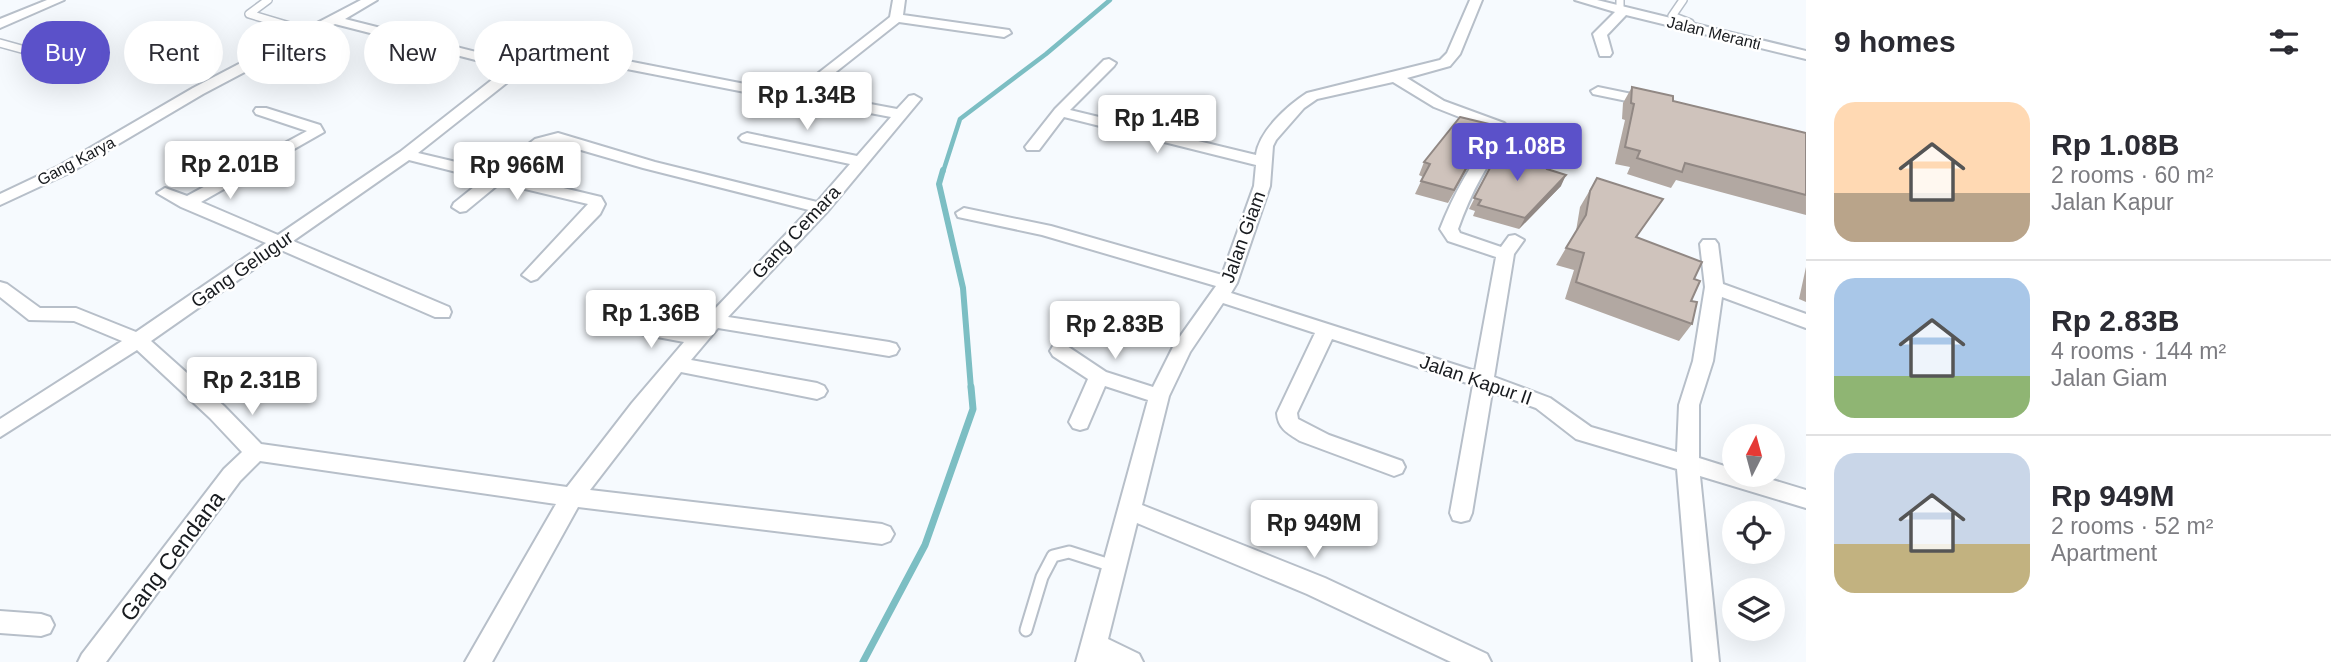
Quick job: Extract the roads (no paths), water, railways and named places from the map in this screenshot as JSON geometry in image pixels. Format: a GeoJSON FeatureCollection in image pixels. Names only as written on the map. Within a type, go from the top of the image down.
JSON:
{"type":"FeatureCollection","features":[{"type":"Feature","properties":{"kind":"street"},"geometry":{"type":"LineString","coordinates":[[0,24],[58,0]]}},
{"type":"Feature","properties":{"kind":"street","name":"Gang Karya"},"geometry":{"type":"LineString","coordinates":[[0,200],[65,169],[198,91],[371,0]]}},
{"type":"Feature","properties":{"kind":"street"},"geometry":{"type":"LineString","coordinates":[[900,0],[896,18],[805,89],[812,98],[900,114]]}},
{"type":"Feature","properties":{"kind":"street","name":"Jalan Giam"},"geometry":{"type":"LineString","coordinates":[[1091,654],[1159,396],[1181,350],[1224,289],[1262,186],[1269,138],[1305,99],[1319,93],[1438,66],[1450,59],[1476,0]]}},
{"type":"Feature","properties":{"kind":"street","name":"Jalan Meranti"},"geometry":{"type":"LineString","coordinates":[[1581,0],[1621,6],[1806,55]]}},
{"type":"Feature","properties":{"kind":"street"},"geometry":{"type":"LineString","coordinates":[[1605,53],[1600,34],[1621,6]]}},
{"type":"Feature","properties":{"kind":"street"},"geometry":{"type":"LineString","coordinates":[[896,18],[1004,33]]}},
{"type":"Feature","properties":{"kind":"street"},"geometry":{"type":"LineString","coordinates":[[334,20],[474,57]]}},
{"type":"Feature","properties":{"kind":"street"},"geometry":{"type":"LineString","coordinates":[[1032,147],[1060,112],[1109,63]]}},
{"type":"Feature","properties":{"kind":"street"},"geometry":{"type":"LineString","coordinates":[[633,66],[750,89]]}},
{"type":"Feature","properties":{"kind":"street"},"geometry":{"type":"LineString","coordinates":[[1395,77],[1439,104],[1499,126],[1503,130],[1472,175],[1449,229],[1454,237],[1510,247],[1483,381],[1461,513]]}},
{"type":"Feature","properties":{"kind":"street","name":"Gang Gelugur"},"geometry":{"type":"LineString","coordinates":[[0,429],[138,340],[407,156],[498,84]]}},
{"type":"Feature","properties":{"kind":"street"},"geometry":{"type":"LineString","coordinates":[[1598,91],[1665,105]]}},
{"type":"Feature","properties":{"kind":"street","name":"Gang Cemara"},"geometry":{"type":"LineString","coordinates":[[478,662],[572,497],[697,338],[821,208],[914,99]]}},
{"type":"Feature","properties":{"kind":"street"},"geometry":{"type":"LineString","coordinates":[[187,202],[316,132],[315,128],[261,111]]}},
{"type":"Feature","properties":{"kind":"street"},"geometry":{"type":"LineString","coordinates":[[1060,112],[1264,162]]}},
{"type":"Feature","properties":{"kind":"street"},"geometry":{"type":"LineString","coordinates":[[460,207],[540,142],[558,138],[649,165],[821,208]]}},
{"type":"Feature","properties":{"kind":"street","name":"Gang Cemara"},"geometry":{"type":"LineString","coordinates":[[747,138],[860,161]]}},
{"type":"Feature","properties":{"kind":"street"},"geometry":{"type":"LineString","coordinates":[[407,156],[590,199],[597,204],[531,275]]}},
{"type":"Feature","properties":{"kind":"street"},"geometry":{"type":"LineString","coordinates":[[165,193],[442,312]]}},
{"type":"Feature","properties":{"kind":"street","name":"Jalan Kapur II"},"geometry":{"type":"LineString","coordinates":[[964,213],[1045,230],[1224,289],[1326,330],[1536,399],[1584,433],[1806,499]]}},
{"type":"Feature","properties":{"kind":"street"},"geometry":{"type":"LineString","coordinates":[[1706,662],[1688,464],[1689,405],[1703,361],[1714,287],[1709,244]]}},
{"type":"Feature","properties":{"kind":"street"},"geometry":{"type":"LineString","coordinates":[[1714,287],[1806,321]]}},
{"type":"Feature","properties":{"kind":"street"},"geometry":{"type":"LineString","coordinates":[[0,288],[36,315],[76,314],[138,340],[217,412],[255,452],[572,497],[882,534]]}},
{"type":"Feature","properties":{"kind":"street"},"geometry":{"type":"LineString","coordinates":[[713,321],[889,349]]}},
{"type":"Feature","properties":{"kind":"street"},"geometry":{"type":"LineString","coordinates":[[611,322],[697,338]]}},
{"type":"Feature","properties":{"kind":"street"},"geometry":{"type":"LineString","coordinates":[[1326,330],[1287,413],[1288,422],[1297,430],[1394,467]]}},
{"type":"Feature","properties":{"kind":"street"},"geometry":{"type":"LineString","coordinates":[[1060,351],[1099,377],[1159,396]]}},
{"type":"Feature","properties":{"kind":"street"},"geometry":{"type":"LineString","coordinates":[[675,364],[817,391]]}},
{"type":"Feature","properties":{"kind":"street"},"geometry":{"type":"LineString","coordinates":[[1080,422],[1099,377]]}},
{"type":"Feature","properties":{"kind":"street","name":"Gang Cendana"},"geometry":{"type":"LineString","coordinates":[[91,662],[232,475],[255,452]]}},
{"type":"Feature","properties":{"kind":"street"},"geometry":{"type":"LineString","coordinates":[[1128,509],[1316,586],[1478,662]]}},
{"type":"Feature","properties":{"kind":"street"},"geometry":{"type":"LineString","coordinates":[[0,622],[41,625]]}},
{"type":"Feature","properties":{"kind":"street"},"geometry":{"type":"LineString","coordinates":[[1091,654],[1130,662]]}},
{"type":"Feature","properties":{"kind":"lane"},"geometry":{"type":"LineString","coordinates":[[268,0],[249,14],[273,21]]}},
{"type":"Feature","properties":{"kind":"lane"},"geometry":{"type":"LineString","coordinates":[[1683,0],[1672,16],[1757,44]]}},
{"type":"Feature","properties":{"kind":"lane"},"geometry":{"type":"LineString","coordinates":[[0,43],[21,49]]}},
{"type":"Feature","properties":{"kind":"lane"},"geometry":{"type":"LineString","coordinates":[[1026,630],[1042,577],[1053,556],[1069,552],[1113,566]]}},
{"type":"Feature","properties":{"kind":"waterway"},"geometry":{"type":"LineString","coordinates":[[943,172],[960,119],[1046,54],[1110,0]]}},
{"type":"Feature","properties":{"kind":"waterway"},"geometry":{"type":"LineString","coordinates":[[943,170],[939,184],[963,288],[971,389]]}},
{"type":"Feature","properties":{"kind":"waterway"},"geometry":{"type":"LineString","coordinates":[[863,662],[925,545],[973,409],[971,387]]}}]}
